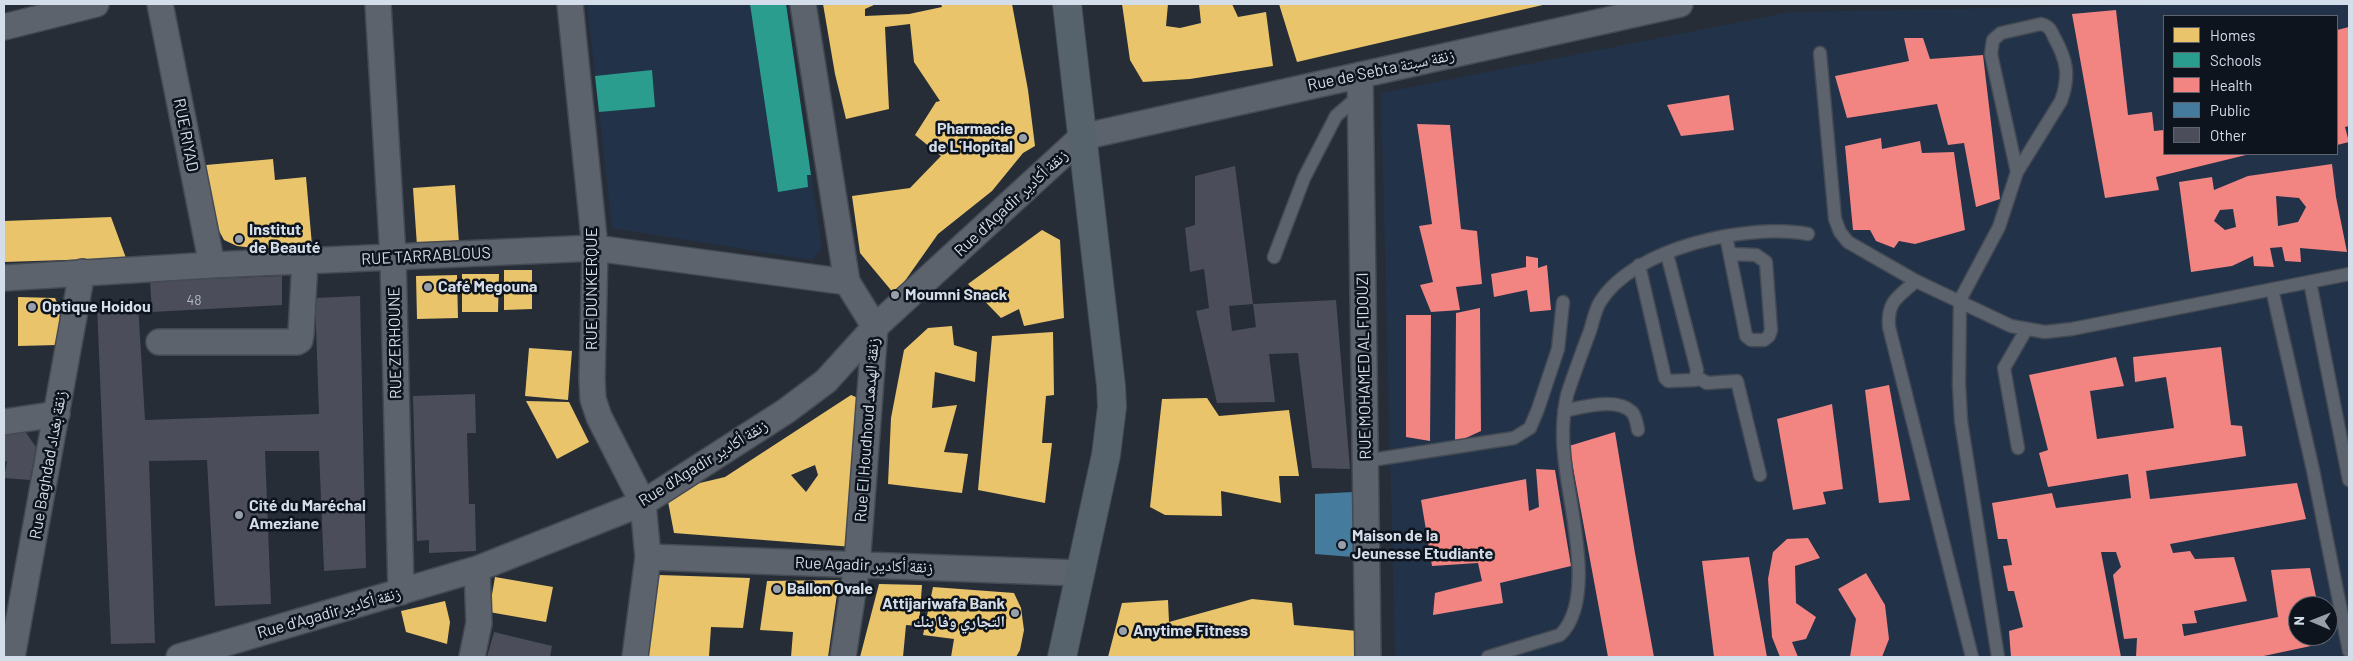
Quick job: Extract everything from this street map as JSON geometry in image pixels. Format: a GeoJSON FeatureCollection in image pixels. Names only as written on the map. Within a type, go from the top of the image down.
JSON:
{"type":"FeatureCollection","features":[{"type":"Feature","properties":{"kind":"main road"},"geometry":{"type":"LineString","coordinates":[[1062,657],[1106,455],[1112,407],[1067,4]]}},
{"type":"Feature","properties":{"kind":"street"},"geometry":{"type":"LineString","coordinates":[[4,27],[96,4]]}},
{"type":"Feature","properties":{"kind":"street","name":"RUE RIYAD"},"geometry":{"type":"LineString","coordinates":[[160,4],[212,265]]}},
{"type":"Feature","properties":{"kind":"street","name":"RUE ZERHOUNE"},"geometry":{"type":"LineString","coordinates":[[378,4],[393,257],[401,592]]}},
{"type":"Feature","properties":{"kind":"street","name":"RUE DUNKERQUE"},"geometry":{"type":"LineString","coordinates":[[570,4],[595,248],[593,399],[599,417],[643,503]]}},
{"type":"Feature","properties":{"kind":"street","name":"Rue El Houdhoud زنقة الهدهد"},"geometry":{"type":"LineString","coordinates":[[803,4],[847,282],[876,327],[857,565],[843,657]]}},
{"type":"Feature","properties":{"kind":"street","name":"Rue de Sebta زنقة سبتة"},"geometry":{"type":"LineString","coordinates":[[1082,137],[1360,85],[1621,10],[1680,4]]}},
{"type":"Feature","properties":{"kind":"street","name":"RUE MOHAMED AL FIDOUZI"},"geometry":{"type":"LineString","coordinates":[[1360,85],[1368,657]]}},
{"type":"Feature","properties":{"kind":"street","name":"Rue d'Agadir زنقة أكادير"},"geometry":{"type":"LineString","coordinates":[[184,656],[477,569],[643,503],[792,406],[826,381],[876,327],[1082,137]]}},
{"type":"Feature","properties":{"kind":"street","name":"RUE TARRABLOUS"},"geometry":{"type":"LineString","coordinates":[[4,278],[212,265],[595,248],[847,282]]}},
{"type":"Feature","properties":{"kind":"street"},"geometry":{"type":"LineString","coordinates":[[159,342],[297,342],[300,340],[301,333],[305,261]]}},
{"type":"Feature","properties":{"kind":"street","name":"Rue Baghdad زنقة بغداد"},"geometry":{"type":"LineString","coordinates":[[12,657],[82,272]]}},
{"type":"Feature","properties":{"kind":"street"},"geometry":{"type":"LineString","coordinates":[[4,422],[57,414]]}},
{"type":"Feature","properties":{"kind":"street"},"geometry":{"type":"LineString","coordinates":[[635,657],[648,557],[643,503]]}},
{"type":"Feature","properties":{"kind":"street","name":"Rue Agadir زنقة أكادير"},"geometry":{"type":"LineString","coordinates":[[648,557],[1079,572]]}},
{"type":"Feature","properties":{"kind":"street"},"geometry":{"type":"LineString","coordinates":[[472,657],[479,624],[477,569]]}},
{"type":"Feature","properties":{"kind":"lane"},"geometry":{"type":"LineString","coordinates":[[1998,657],[1961,421],[1959,384],[1960,300],[1998,227],[2017,172],[2061,101],[2065,90],[2066,62],[2050,29],[2041,24],[2000,33],[1996,36],[1991,46],[1992,66],[2017,172]]}},
{"type":"Feature","properties":{"kind":"lane"},"geometry":{"type":"LineString","coordinates":[[1820,53],[1835,219],[1840,232],[1848,242],[1916,281],[1960,300],[2011,326],[2045,332],[2072,329],[2349,274]]}},
{"type":"Feature","properties":{"kind":"lane"},"geometry":{"type":"LineString","coordinates":[[1274,258],[1304,178],[1336,116],[1360,85]]}},
{"type":"Feature","properties":{"kind":"lane"},"geometry":{"type":"LineString","coordinates":[[1488,657],[1560,635],[1568,627],[1574,614],[1580,560],[1564,453],[1564,411],[1567,396],[1600,303],[1617,281],[1639,265],[1696,242],[1751,231],[1796,231],[1808,234]]}},
{"type":"Feature","properties":{"kind":"lane"},"geometry":{"type":"LineString","coordinates":[[1726,236],[1746,336],[1751,340],[1764,340],[1769,336],[1771,330],[1766,262],[1756,255],[1730,254]]}},
{"type":"Feature","properties":{"kind":"lane"},"geometry":{"type":"LineString","coordinates":[[1667,254],[1697,370],[1696,378]]}},
{"type":"Feature","properties":{"kind":"lane"},"geometry":{"type":"LineString","coordinates":[[1639,265],[1665,378],[1668,381],[1689,381],[1696,378],[1708,383],[1737,381],[1760,475]]}},
{"type":"Feature","properties":{"kind":"lane"},"geometry":{"type":"LineString","coordinates":[[1916,281],[1893,301],[1889,310],[1889,327],[1972,657]]}},
{"type":"Feature","properties":{"kind":"lane"},"geometry":{"type":"LineString","coordinates":[[2310,282],[2349,480]]}},
{"type":"Feature","properties":{"kind":"lane"},"geometry":{"type":"LineString","coordinates":[[2272,289],[2313,470],[2349,651]]}},
{"type":"Feature","properties":{"kind":"lane"},"geometry":{"type":"LineString","coordinates":[[1365,461],[1514,438],[1530,428],[1558,348],[1563,302]]}},
{"type":"Feature","properties":{"kind":"lane"},"geometry":{"type":"LineString","coordinates":[[2018,448],[2004,368],[2026,330]]}},
{"type":"Feature","properties":{"kind":"lane"},"geometry":{"type":"LineString","coordinates":[[1564,411],[1596,404],[1623,407],[1631,411],[1638,430]]}},
{"type":"Feature","properties":{"kind":"shaded area"},"geometry":{"type":"Polygon","coordinates":[[[587,4],[786,4],[822,248],[812,260],[612,228],[587,4]]]}},
{"type":"Feature","properties":{"kind":"shaded area"},"geometry":{"type":"Polygon","coordinates":[[[2188,4],[2349,4],[2349,657],[1395,657],[1381,93],[1790,12],[2188,4]]]}},
{"type":"Feature","properties":{"kind":"building: Homes"},"geometry":{"type":"Polygon","coordinates":[[[823,4],[876,4],[865,9],[865,16],[909,14],[942,7],[941,4],[1012,4],[1028,90],[1035,146],[1023,153],[992,191],[938,234],[895,295],[860,253],[852,196],[910,188],[941,156],[915,135],[936,102],[940,101],[914,62],[910,24],[885,27],[889,109],[846,119],[835,74],[823,4]]]}},
{"type":"Feature","properties":{"kind":"building: Homes"},"geometry":{"type":"Polygon","coordinates":[[[1122,4],[1168,4],[1166,26],[1180,28],[1201,23],[1199,4],[1232,4],[1238,17],[1266,12],[1273,66],[1190,79],[1143,82],[1130,60],[1122,4]]]}},
{"type":"Feature","properties":{"kind":"building: Homes"},"geometry":{"type":"Polygon","coordinates":[[[1279,4],[1547,4],[1297,62],[1279,4]]]}},
{"type":"Feature","properties":{"kind":"building: Homes"},"geometry":{"type":"Polygon","coordinates":[[[273,159],[275,180],[306,177],[312,245],[262,249],[237,246],[224,240],[211,216],[206,165],[273,159]]]}},
{"type":"Feature","properties":{"kind":"building: Homes"},"geometry":{"type":"Polygon","coordinates":[[[455,185],[459,243],[417,246],[413,188],[455,185]]]}},
{"type":"Feature","properties":{"kind":"building: Homes"},"geometry":{"type":"Polygon","coordinates":[[[111,217],[126,258],[4,262],[4,221],[111,217]]]}},
{"type":"Feature","properties":{"kind":"building: Homes"},"geometry":{"type":"Polygon","coordinates":[[[1042,230],[1060,240],[1064,318],[1024,326],[1019,309],[1001,318],[968,284],[1042,230]]]}},
{"type":"Feature","properties":{"kind":"building: Homes"},"geometry":{"type":"Polygon","coordinates":[[[504,270],[532,270],[532,309],[504,310],[504,270]]]}},
{"type":"Feature","properties":{"kind":"building: Homes"},"geometry":{"type":"Polygon","coordinates":[[[462,274],[499,274],[498,312],[462,312],[462,274]]]}},
{"type":"Feature","properties":{"kind":"building: Homes"},"geometry":{"type":"Polygon","coordinates":[[[457,275],[458,318],[417,319],[416,276],[457,275]]]}},
{"type":"Feature","properties":{"kind":"building: Homes"},"geometry":{"type":"Polygon","coordinates":[[[18,297],[55,298],[60,309],[58,345],[18,346],[18,297]]]}},
{"type":"Feature","properties":{"kind":"building: Homes"},"geometry":{"type":"Polygon","coordinates":[[[952,326],[954,345],[977,352],[975,382],[935,372],[932,408],[957,405],[944,452],[968,454],[962,493],[888,484],[891,418],[904,350],[928,328],[952,326]]]}},
{"type":"Feature","properties":{"kind":"building: Homes"},"geometry":{"type":"Polygon","coordinates":[[[1053,332],[1054,395],[1046,396],[1042,443],[1052,443],[1045,503],[978,490],[992,336],[1053,332]]]}},
{"type":"Feature","properties":{"kind":"building: Homes"},"geometry":{"type":"Polygon","coordinates":[[[529,348],[572,351],[568,400],[525,396],[529,348]]]}},
{"type":"Feature","properties":{"kind":"building: Homes"},"geometry":{"type":"Polygon","coordinates":[[[851,395],[863,400],[853,547],[674,533],[666,491],[725,477],[851,395]],[[815,465],[791,475],[806,492],[818,475],[815,465]]]}},
{"type":"Feature","properties":{"kind":"building: Homes"},"geometry":{"type":"Polygon","coordinates":[[[1207,398],[1219,416],[1289,410],[1299,476],[1279,476],[1281,503],[1221,491],[1222,516],[1165,515],[1150,507],[1162,399],[1207,398]]]}},
{"type":"Feature","properties":{"kind":"building: Homes"},"geometry":{"type":"Polygon","coordinates":[[[526,401],[569,402],[589,442],[557,459],[526,401]]]}},
{"type":"Feature","properties":{"kind":"building: Homes"},"geometry":{"type":"Polygon","coordinates":[[[659,575],[750,578],[743,628],[711,627],[709,657],[648,657],[659,575]]]}},
{"type":"Feature","properties":{"kind":"building: Homes"},"geometry":{"type":"Polygon","coordinates":[[[495,577],[553,587],[546,622],[489,612],[495,577]]]}},
{"type":"Feature","properties":{"kind":"building: Homes"},"geometry":{"type":"Polygon","coordinates":[[[839,580],[828,657],[791,657],[793,632],[760,630],[767,581],[839,580]]]}},
{"type":"Feature","properties":{"kind":"building: Homes"},"geometry":{"type":"Polygon","coordinates":[[[879,584],[922,585],[919,626],[906,625],[903,657],[860,657],[879,584]]]}},
{"type":"Feature","properties":{"kind":"building: Homes"},"geometry":{"type":"Polygon","coordinates":[[[933,587],[1014,593],[1021,608],[1024,630],[1020,650],[1016,657],[951,657],[954,639],[923,635],[933,587]]]}},
{"type":"Feature","properties":{"kind":"building: Homes"},"geometry":{"type":"Polygon","coordinates":[[[1252,599],[1292,603],[1294,625],[1357,631],[1356,657],[1108,657],[1122,603],[1168,600],[1169,622],[1252,599]]]}},
{"type":"Feature","properties":{"kind":"building: Homes"},"geometry":{"type":"Polygon","coordinates":[[[445,601],[450,622],[447,644],[406,632],[401,611],[445,601]]]}},
{"type":"Feature","properties":{"kind":"building: Schools"},"geometry":{"type":"Polygon","coordinates":[[[750,4],[786,4],[811,175],[807,175],[808,187],[778,192],[750,4]]]}},
{"type":"Feature","properties":{"kind":"building: Schools"},"geometry":{"type":"Polygon","coordinates":[[[652,70],[655,107],[599,112],[595,76],[652,70]]]}},
{"type":"Feature","properties":{"kind":"building: Health"},"geometry":{"type":"Polygon","coordinates":[[[2116,10],[2128,115],[2152,112],[2154,131],[2163,130],[2163,155],[2246,155],[2156,177],[2159,190],[2105,198],[2072,14],[2116,10]]]}},
{"type":"Feature","properties":{"kind":"building: Health"},"geometry":{"type":"Polygon","coordinates":[[[2349,27],[2349,126],[2345,127],[2349,142],[2338,145],[2338,30],[2349,27]]]}},
{"type":"Feature","properties":{"kind":"building: Health"},"geometry":{"type":"Polygon","coordinates":[[[1904,38],[1923,38],[1930,59],[1983,55],[2000,199],[1976,207],[1964,143],[1948,145],[1937,104],[1847,118],[1835,76],[1909,61],[1904,38]]]}},
{"type":"Feature","properties":{"kind":"building: Health"},"geometry":{"type":"Polygon","coordinates":[[[1729,95],[1734,130],[1681,136],[1667,105],[1729,95]]]}},
{"type":"Feature","properties":{"kind":"building: Health"},"geometry":{"type":"Polygon","coordinates":[[[1417,124],[1450,125],[1461,229],[1477,231],[1482,284],[1456,287],[1460,310],[1431,312],[1420,285],[1433,282],[1419,226],[1432,224],[1417,124]]]}},
{"type":"Feature","properties":{"kind":"building: Health"},"geometry":{"type":"Polygon","coordinates":[[[1881,138],[1882,149],[1920,141],[1922,153],[1954,152],[1965,230],[1915,244],[1899,241],[1894,248],[1876,241],[1870,230],[1853,230],[1845,146],[1881,138]]]}},
{"type":"Feature","properties":{"kind":"building: Health"},"geometry":{"type":"Polygon","coordinates":[[[2332,164],[2336,197],[2347,252],[2300,248],[2301,262],[2285,261],[2282,247],[2270,248],[2274,267],[2254,266],[2253,256],[2232,266],[2191,272],[2179,182],[2212,177],[2214,190],[2248,176],[2332,164]],[[2276,196],[2278,226],[2298,222],[2306,207],[2299,198],[2276,196]],[[2233,209],[2220,210],[2214,221],[2225,230],[2236,227],[2233,209]]]}},
{"type":"Feature","properties":{"kind":"building: Health"},"geometry":{"type":"Polygon","coordinates":[[[1526,256],[1538,258],[1538,268],[1547,265],[1551,310],[1530,312],[1527,290],[1494,297],[1491,274],[1526,267],[1526,256]]]}},
{"type":"Feature","properties":{"kind":"building: Health"},"geometry":{"type":"Polygon","coordinates":[[[1480,308],[1481,431],[1455,443],[1456,313],[1480,308]]]}},
{"type":"Feature","properties":{"kind":"building: Health"},"geometry":{"type":"Polygon","coordinates":[[[1406,315],[1431,315],[1430,441],[1406,437],[1406,315]]]}},
{"type":"Feature","properties":{"kind":"building: Health"},"geometry":{"type":"Polygon","coordinates":[[[2221,347],[2231,425],[2242,426],[2246,456],[2146,471],[2150,499],[2297,483],[2306,519],[2170,544],[2173,553],[2190,551],[2195,559],[2234,557],[2247,601],[2194,611],[2197,623],[2182,624],[2184,636],[2278,617],[2271,570],[2310,568],[2316,596],[2288,596],[2288,646],[2311,646],[2259,657],[2136,657],[2137,638],[2124,639],[2113,575],[2121,567],[2116,552],[2101,552],[2121,657],[2011,657],[2009,631],[2023,627],[2014,591],[2008,591],[2003,566],[2012,565],[2007,539],[1998,539],[1992,503],[2052,493],[2056,508],[2131,498],[2128,474],[2048,487],[2039,453],[2048,450],[2029,375],[2116,357],[2124,386],[2090,391],[2097,439],[2174,428],[2166,377],[2135,382],[2133,357],[2221,347]]]}},
{"type":"Feature","properties":{"kind":"building: Health"},"geometry":{"type":"Polygon","coordinates":[[[1889,385],[1910,500],[1879,503],[1865,390],[1889,385]]]}},
{"type":"Feature","properties":{"kind":"building: Health"},"geometry":{"type":"Polygon","coordinates":[[[1832,404],[1843,489],[1823,492],[1826,504],[1793,510],[1777,419],[1832,404]]]}},
{"type":"Feature","properties":{"kind":"building: Health"},"geometry":{"type":"Polygon","coordinates":[[[1615,432],[1654,657],[1608,657],[1569,446],[1615,432]]]}},
{"type":"Feature","properties":{"kind":"building: Health"},"geometry":{"type":"Polygon","coordinates":[[[1536,469],[1555,470],[1571,566],[1500,583],[1503,603],[1433,615],[1435,593],[1482,581],[1478,563],[1432,566],[1421,500],[1526,479],[1529,511],[1539,507],[1536,469]]]}},
{"type":"Feature","properties":{"kind":"building: Health"},"geometry":{"type":"Polygon","coordinates":[[[1808,538],[1820,558],[1795,566],[1796,603],[1816,617],[1806,639],[1792,642],[1798,657],[1780,657],[1772,637],[1768,579],[1773,552],[1787,539],[1808,538]]]}},
{"type":"Feature","properties":{"kind":"building: Health"},"geometry":{"type":"Polygon","coordinates":[[[1749,557],[1767,657],[1714,657],[1702,561],[1749,557]]]}},
{"type":"Feature","properties":{"kind":"building: Health"},"geometry":{"type":"Polygon","coordinates":[[[1866,573],[1885,605],[1889,639],[1882,657],[1850,657],[1856,619],[1838,589],[1866,573]]]}},
{"type":"Feature","properties":{"kind":"building: Public"},"geometry":{"type":"Polygon","coordinates":[[[1353,492],[1353,557],[1315,554],[1315,494],[1353,492]]]}},
{"type":"Feature","properties":{"kind":"building: Other"},"geometry":{"type":"Polygon","coordinates":[[[1235,166],[1253,304],[1336,300],[1350,469],[1312,468],[1298,353],[1269,354],[1275,402],[1217,403],[1196,311],[1209,308],[1204,269],[1190,272],[1185,228],[1195,225],[1195,176],[1235,166]],[[1253,304],[1229,306],[1232,331],[1256,327],[1253,304]]]}},
{"type":"Feature","properties":{"kind":"building: Other"},"geometry":{"type":"Polygon","coordinates":[[[282,276],[282,305],[152,312],[150,281],[282,276]]]}},
{"type":"Feature","properties":{"kind":"building: Other","name":"Cité du Maréchal Ameziane"},"geometry":{"type":"Polygon","coordinates":[[[360,296],[366,568],[324,571],[319,451],[265,451],[271,604],[215,606],[207,460],[149,461],[155,643],[111,644],[97,305],[138,303],[145,420],[319,414],[315,298],[360,296]]]}},
{"type":"Feature","properties":{"kind":"building: Other"},"geometry":{"type":"Polygon","coordinates":[[[475,394],[476,433],[467,433],[469,504],[475,504],[476,551],[429,553],[429,540],[417,541],[413,396],[475,394]]]}},
{"type":"Feature","properties":{"kind":"building: Other"},"geometry":{"type":"Polygon","coordinates":[[[24,430],[36,447],[30,480],[4,478],[7,461],[4,462],[4,435],[24,430]]]}},
{"type":"Feature","properties":{"kind":"building: Other"},"geometry":{"type":"Polygon","coordinates":[[[494,632],[552,646],[550,657],[487,657],[494,632]]]}},
{"type":"Feature","properties":{"kind":"place","name":"Pharmacie de L´Hopital"},"geometry":{"type":"Point","coordinates":[1023,138]}},
{"type":"Feature","properties":{"kind":"place","name":"Institut de Beauté"},"geometry":{"type":"Point","coordinates":[239,239]}},
{"type":"Feature","properties":{"kind":"place","name":"Café Megouna"},"geometry":{"type":"Point","coordinates":[428,287]}},
{"type":"Feature","properties":{"kind":"place","name":"Moumni Snack"},"geometry":{"type":"Point","coordinates":[895,295]}},
{"type":"Feature","properties":{"kind":"place","name":"Optique Hoidou"},"geometry":{"type":"Point","coordinates":[32,307]}},
{"type":"Feature","properties":{"kind":"place","name":"Cité du Maréchal Ameziane"},"geometry":{"type":"Point","coordinates":[239,515]}},
{"type":"Feature","properties":{"kind":"place","name":"Maison de la Jeunesse Etudiante"},"geometry":{"type":"Point","coordinates":[1342,545]}},
{"type":"Feature","properties":{"kind":"place","name":"Ballon Ovale"},"geometry":{"type":"Point","coordinates":[777,589]}},
{"type":"Feature","properties":{"kind":"place","name":"Attijariwafa Bank التجاري وفا بنك"},"geometry":{"type":"Point","coordinates":[1015,613]}},
{"type":"Feature","properties":{"kind":"place","name":"Anytime Fitness"},"geometry":{"type":"Point","coordinates":[1123,631]}}]}
